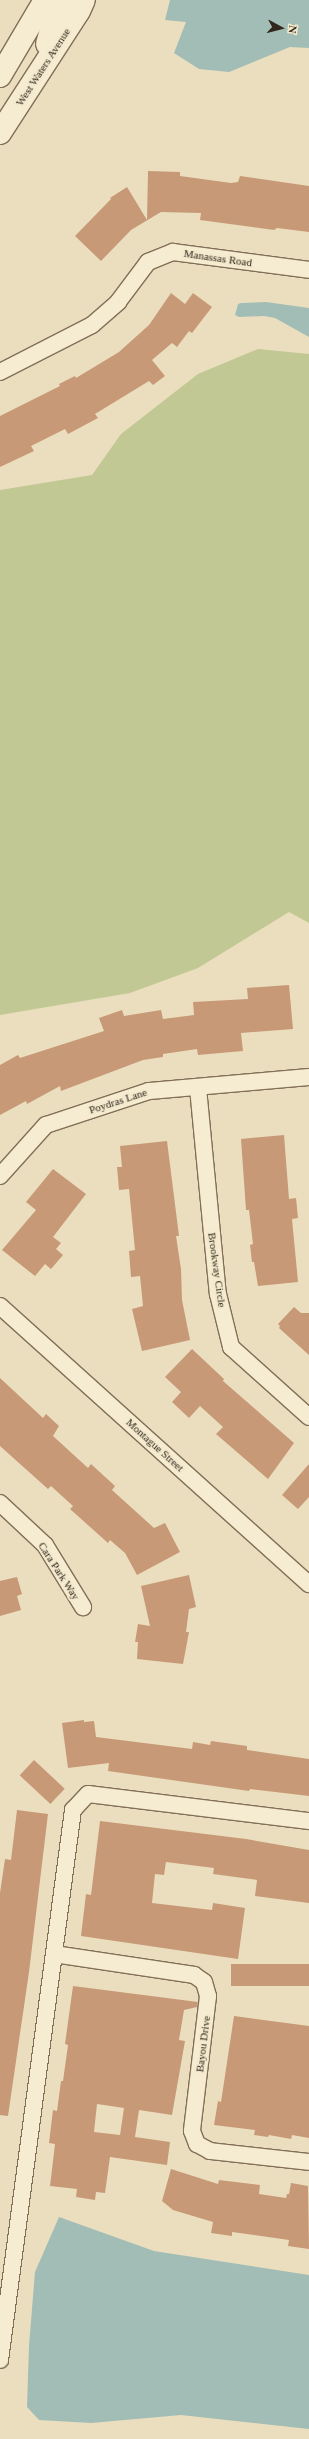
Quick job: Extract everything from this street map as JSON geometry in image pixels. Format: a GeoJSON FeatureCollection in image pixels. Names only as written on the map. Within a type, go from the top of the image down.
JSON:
{"type":"FeatureCollection","features":[{"type":"Feature","properties":{"kind":"street"},"geometry":{"type":"LineString","coordinates":[[0,76],[45,0]]}},
{"type":"Feature","properties":{"kind":"street"},"geometry":{"type":"LineString","coordinates":[[39,74],[51,30],[66,0]]}},
{"type":"Feature","properties":{"kind":"street","name":"West Waters Avenue"},"geometry":{"type":"LineString","coordinates":[[0,134],[80,11],[84,0]]}},
{"type":"Feature","properties":{"kind":"street","name":"Manassas Road"},"geometry":{"type":"LineString","coordinates":[[0,372],[92,326],[118,302],[148,262],[173,252],[309,270]]}},
{"type":"Feature","properties":{"kind":"street","name":"Poydras Lane"},"geometry":{"type":"LineString","coordinates":[[0,1176],[46,1125],[149,1091],[198,1088],[309,1077]]}},
{"type":"Feature","properties":{"kind":"street","name":"Brookway Circle"},"geometry":{"type":"LineString","coordinates":[[198,1088],[218,1294],[231,1347],[309,1417]]}},
{"type":"Feature","properties":{"kind":"street","name":"Montague Street"},"geometry":{"type":"LineString","coordinates":[[0,1306],[309,1584]]}},
{"type":"Feature","properties":{"kind":"street","name":"Cara Park Way"},"geometry":{"type":"LineString","coordinates":[[0,1503],[45,1545],[83,1607]]}},
{"type":"Feature","properties":{"kind":"street"},"geometry":{"type":"LineString","coordinates":[[0,2360],[73,1810],[88,1794],[309,1821]]}},
{"type":"Feature","properties":{"kind":"street","name":"Bayou Drive"},"geometry":{"type":"LineString","coordinates":[[54,1954],[194,1975],[204,1982],[208,1996],[192,2131],[197,2144],[210,2151],[309,2162]]}},
{"type":"Feature","properties":{"kind":"green space"},"geometry":{"type":"Polygon","coordinates":[[[258,349],[309,354],[309,923],[289,912],[198,968],[130,993],[0,1015],[0,490],[92,475],[121,434],[198,374],[258,349]]]}},
{"type":"Feature","properties":{"kind":"water"},"geometry":{"type":"Polygon","coordinates":[[[170,0],[309,0],[309,48],[290,47],[229,72],[199,69],[174,53],[186,22],[165,20],[170,0]]]}},
{"type":"Feature","properties":{"kind":"water"},"geometry":{"type":"Polygon","coordinates":[[[266,302],[309,308],[309,337],[275,318],[264,316],[239,317],[235,315],[238,304],[266,302]]]}},
{"type":"Feature","properties":{"kind":"water"},"geometry":{"type":"Polygon","coordinates":[[[59,2217],[154,2251],[309,2275],[309,2429],[181,2415],[91,2423],[39,2420],[27,2407],[29,2346],[35,2272],[59,2217]]]}},
{"type":"Feature","properties":{"kind":"building"},"geometry":{"type":"Polygon","coordinates":[[[148,171],[180,172],[180,176],[231,183],[238,182],[240,176],[309,186],[309,232],[277,228],[274,230],[200,220],[201,213],[161,212],[131,230],[101,261],[75,236],[111,199],[110,198],[127,187],[147,220],[148,171]]]}},
{"type":"Feature","properties":{"kind":"building"},"geometry":{"type":"Polygon","coordinates":[[[171,293],[185,304],[193,293],[212,307],[192,333],[189,331],[177,347],[172,343],[152,360],[165,376],[153,385],[149,381],[95,414],[98,418],[68,434],[65,429],[31,446],[34,451],[0,467],[0,416],[60,386],[59,384],[75,376],[76,378],[119,352],[149,325],[171,293]]]}},
{"type":"Feature","properties":{"kind":"building"},"geometry":{"type":"Polygon","coordinates":[[[289,985],[293,1029],[241,1033],[243,1051],[198,1055],[197,1049],[163,1054],[163,1057],[143,1060],[61,1091],[60,1086],[27,1104],[26,1101],[0,1115],[0,1065],[18,1055],[20,1058],[104,1031],[99,1018],[122,1010],[124,1016],[161,1010],[163,1019],[194,1015],[193,1002],[248,999],[247,988],[289,985]]]}},
{"type":"Feature","properties":{"kind":"building"},"geometry":{"type":"Polygon","coordinates":[[[284,1135],[289,1199],[296,1198],[298,1218],[292,1219],[298,1282],[258,1286],[254,1262],[252,1262],[250,1245],[253,1244],[249,1210],[246,1210],[241,1139],[284,1135]]]}},
{"type":"Feature","properties":{"kind":"building"},"geometry":{"type":"Polygon","coordinates":[[[167,1141],[179,1236],[176,1236],[181,1269],[182,1300],[190,1340],[142,1351],[132,1309],[143,1306],[140,1276],[131,1277],[129,1251],[135,1250],[129,1189],[119,1190],[117,1167],[122,1167],[120,1146],[167,1141]]]}},
{"type":"Feature","properties":{"kind":"building"},"geometry":{"type":"Polygon","coordinates":[[[53,1169],[86,1194],[53,1237],[61,1243],[56,1249],[63,1255],[51,1269],[45,1264],[35,1276],[2,1250],[36,1210],[26,1202],[53,1169]]]}},
{"type":"Feature","properties":{"kind":"building"},"geometry":{"type":"Polygon","coordinates":[[[294,1307],[301,1313],[309,1313],[309,1355],[279,1328],[280,1326],[278,1324],[294,1307]]]}},
{"type":"Feature","properties":{"kind":"building"},"geometry":{"type":"Polygon","coordinates":[[[192,1349],[224,1379],[223,1381],[294,1443],[268,1479],[216,1434],[223,1427],[200,1406],[189,1418],[172,1402],[181,1392],[165,1377],[192,1349]]]}},
{"type":"Feature","properties":{"kind":"building"},"geometry":{"type":"Polygon","coordinates":[[[0,1378],[43,1418],[46,1414],[59,1426],[53,1436],[88,1468],[91,1464],[115,1486],[112,1490],[154,1528],[165,1523],[180,1552],[137,1575],[125,1553],[110,1540],[108,1543],[70,1509],[73,1506],[51,1486],[48,1489],[0,1446],[0,1378]]]}},
{"type":"Feature","properties":{"kind":"building"},"geometry":{"type":"Polygon","coordinates":[[[309,1464],[309,1497],[298,1509],[282,1495],[309,1464]]]}},
{"type":"Feature","properties":{"kind":"building"},"geometry":{"type":"Polygon","coordinates":[[[189,1575],[196,1607],[189,1609],[186,1632],[189,1632],[183,1664],[137,1659],[138,1642],[135,1642],[138,1624],[150,1626],[141,1586],[189,1575]]]}},
{"type":"Feature","properties":{"kind":"building"},"geometry":{"type":"Polygon","coordinates":[[[17,1577],[22,1594],[17,1596],[21,1610],[0,1616],[0,1581],[17,1577]]]}},
{"type":"Feature","properties":{"kind":"building"},"geometry":{"type":"Polygon","coordinates":[[[84,1720],[84,1722],[94,1721],[96,1737],[192,1749],[193,1742],[210,1745],[211,1741],[247,1746],[247,1750],[309,1759],[309,1796],[250,1789],[249,1791],[108,1771],[109,1763],[68,1768],[62,1723],[84,1720]]]}},
{"type":"Feature","properties":{"kind":"building"},"geometry":{"type":"Polygon","coordinates":[[[34,1760],[65,1789],[50,1804],[20,1775],[34,1760]]]}},
{"type":"Feature","properties":{"kind":"building"},"geometry":{"type":"Polygon","coordinates":[[[17,1810],[48,1814],[29,1972],[8,2116],[0,2115],[0,1893],[5,1859],[11,1860],[17,1810]]]}},
{"type":"Feature","properties":{"kind":"building"},"geometry":{"type":"Polygon","coordinates":[[[100,1821],[246,1839],[309,1850],[309,1903],[255,1896],[257,1880],[213,1874],[214,1868],[166,1862],[164,1875],[155,1874],[152,1903],[212,1910],[213,1903],[245,1908],[238,1959],[81,1936],[86,1894],[91,1895],[100,1821]]]}},
{"type":"Feature","properties":{"kind":"building"},"geometry":{"type":"Polygon","coordinates":[[[231,1964],[309,1964],[309,1986],[231,1986],[231,1964]]]}},
{"type":"Feature","properties":{"kind":"building"},"geometry":{"type":"Polygon","coordinates":[[[73,1986],[198,2002],[197,2007],[184,2010],[179,2040],[185,2041],[172,2115],[139,2110],[135,2137],[170,2142],[167,2165],[110,2157],[105,2193],[96,2192],[95,2200],[76,2197],[77,2189],[50,2186],[55,2144],[49,2143],[53,2110],[57,2111],[61,2081],[63,2081],[68,2045],[65,2044],[73,1986]],[[97,2104],[94,2132],[120,2135],[124,2108],[97,2104]]]}},
{"type":"Feature","properties":{"kind":"building"},"geometry":{"type":"Polygon","coordinates":[[[234,2016],[309,2026],[309,2138],[292,2135],[291,2139],[269,2135],[268,2137],[254,2135],[255,2130],[214,2125],[218,2101],[221,2102],[234,2016]]]}},
{"type":"Feature","properties":{"kind":"building"},"geometry":{"type":"Polygon","coordinates":[[[171,2169],[218,2184],[219,2180],[260,2185],[259,2194],[286,2198],[287,2194],[289,2194],[291,2183],[308,2186],[309,2249],[288,2246],[289,2240],[232,2232],[232,2236],[211,2233],[213,2222],[173,2210],[162,2201],[171,2169]]]}}]}
